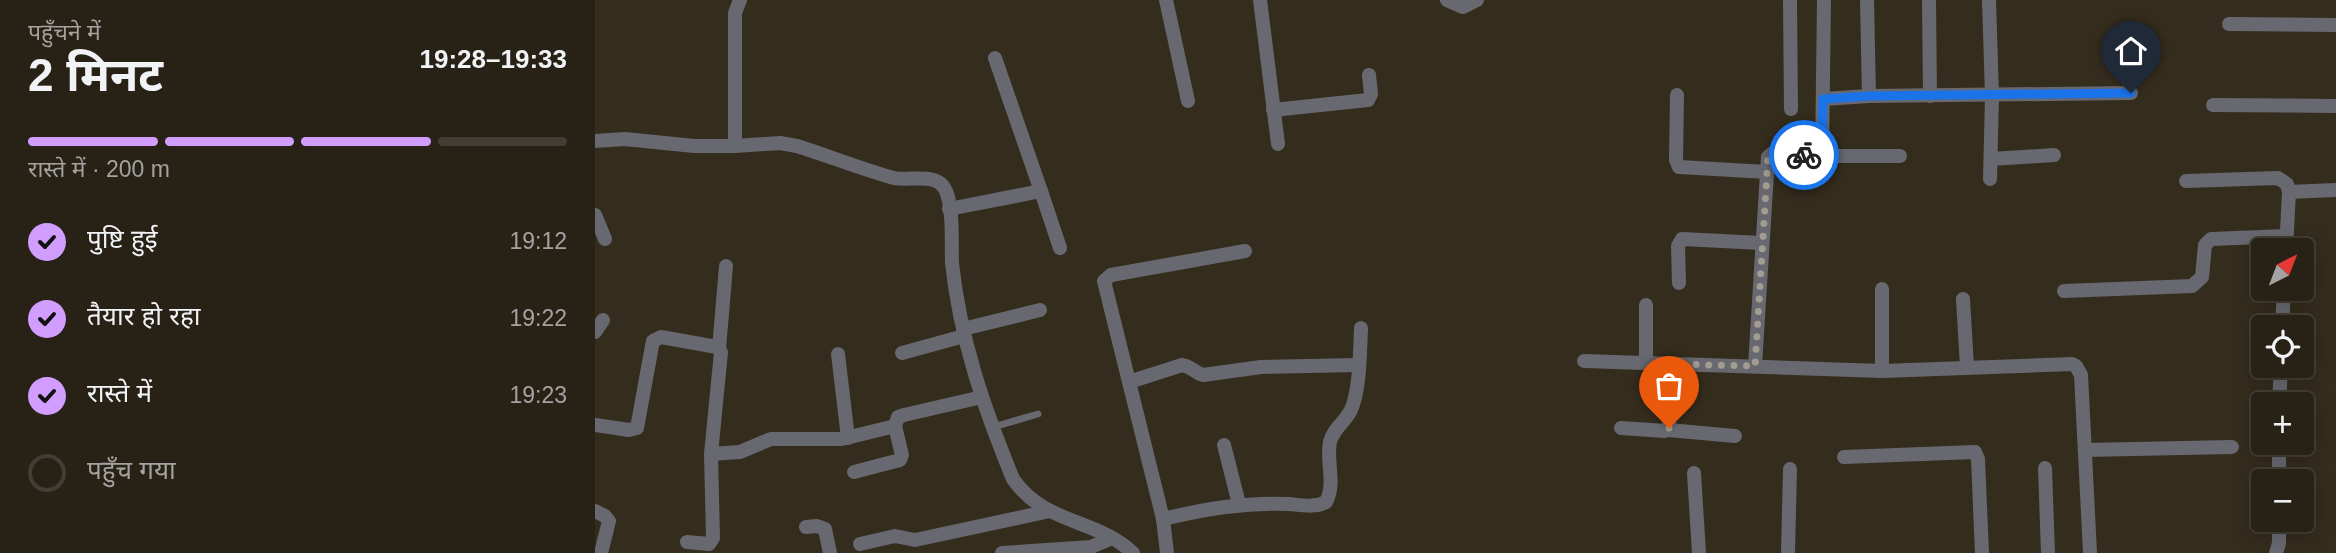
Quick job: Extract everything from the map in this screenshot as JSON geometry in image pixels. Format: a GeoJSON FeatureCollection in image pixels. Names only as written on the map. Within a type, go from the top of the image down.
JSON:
{"type":"FeatureCollection","features":[{"type":"Feature","properties":{"kind":"street"},"geometry":{"type":"LineString","coordinates":[[735,146],[735,13],[740,0]]}},
{"type":"Feature","properties":{"kind":"street"},"geometry":{"type":"LineString","coordinates":[[1166,0],[1188,101]]}},
{"type":"Feature","properties":{"kind":"street"},"geometry":{"type":"LineString","coordinates":[[1260,0],[1278,144]]}},
{"type":"Feature","properties":{"kind":"street"},"geometry":{"type":"LineString","coordinates":[[1447,0],[1463,7],[1477,0]]}},
{"type":"Feature","properties":{"kind":"street"},"geometry":{"type":"LineString","coordinates":[[1790,0],[1791,109]]}},
{"type":"Feature","properties":{"kind":"street"},"geometry":{"type":"LineString","coordinates":[[1822,156],[1824,0]]}},
{"type":"Feature","properties":{"kind":"street"},"geometry":{"type":"LineString","coordinates":[[1867,0],[1869,96]]}},
{"type":"Feature","properties":{"kind":"street"},"geometry":{"type":"LineString","coordinates":[[1929,0],[1930,96]]}},
{"type":"Feature","properties":{"kind":"street"},"geometry":{"type":"LineString","coordinates":[[1989,0],[1992,96],[1990,179]]}},
{"type":"Feature","properties":{"kind":"street"},"geometry":{"type":"LineString","coordinates":[[2229,24],[2336,25]]}},
{"type":"Feature","properties":{"kind":"street"},"geometry":{"type":"LineString","coordinates":[[995,58],[1060,248]]}},
{"type":"Feature","properties":{"kind":"street"},"geometry":{"type":"LineString","coordinates":[[1273,110],[1368,100],[1371,94],[1369,75]]}},
{"type":"Feature","properties":{"kind":"street"},"geometry":{"type":"LineString","coordinates":[[1823,99],[1869,96],[2131,93]]}},
{"type":"Feature","properties":{"kind":"street"},"geometry":{"type":"LineString","coordinates":[[1677,95],[1676,160],[1679,167],[1767,172]]}},
{"type":"Feature","properties":{"kind":"street"},"geometry":{"type":"LineString","coordinates":[[2213,105],[2336,106]]}},
{"type":"Feature","properties":{"kind":"street"},"geometry":{"type":"LineString","coordinates":[[595,141],[625,139],[695,146],[780,143],[897,178],[934,180],[941,184],[946,192],[949,209],[952,260],[963,332],[982,397],[1013,479],[1023,493],[1050,512],[1112,538],[1133,553]]}},
{"type":"Feature","properties":{"kind":"street"},"geometry":{"type":"LineString","coordinates":[[1755,366],[1768,157],[1774,152],[1822,156],[1900,156]]}},
{"type":"Feature","properties":{"kind":"street"},"geometry":{"type":"LineString","coordinates":[[1991,159],[2054,155]]}},
{"type":"Feature","properties":{"kind":"street"},"geometry":{"type":"LineString","coordinates":[[2186,181],[2279,178],[2287,184],[2289,192],[2286,238]]}},
{"type":"Feature","properties":{"kind":"street"},"geometry":{"type":"LineString","coordinates":[[2289,192],[2336,190]]}},
{"type":"Feature","properties":{"kind":"street"},"geometry":{"type":"LineString","coordinates":[[949,209],[1041,191]]}},
{"type":"Feature","properties":{"kind":"street"},"geometry":{"type":"LineString","coordinates":[[595,215],[605,239]]}},
{"type":"Feature","properties":{"kind":"street"},"geometry":{"type":"LineString","coordinates":[[1679,283],[1678,246],[1682,239],[1762,243]]}},
{"type":"Feature","properties":{"kind":"street"},"geometry":{"type":"LineString","coordinates":[[2064,291],[2192,286],[2202,277],[2205,245],[2211,239],[2251,241]]}},
{"type":"Feature","properties":{"kind":"street"},"geometry":{"type":"LineString","coordinates":[[1167,553],[1163,519],[1104,284],[1107,277],[1245,251]]}},
{"type":"Feature","properties":{"kind":"street"},"geometry":{"type":"LineString","coordinates":[[687,542],[709,544],[713,538],[711,454],[726,265]]}},
{"type":"Feature","properties":{"kind":"street"},"geometry":{"type":"LineString","coordinates":[[1882,289],[1882,371]]}},
{"type":"Feature","properties":{"kind":"street"},"geometry":{"type":"LineString","coordinates":[[1963,299],[1967,367]]}},
{"type":"Feature","properties":{"kind":"street"},"geometry":{"type":"LineString","coordinates":[[1646,305],[1646,363]]}},
{"type":"Feature","properties":{"kind":"street"},"geometry":{"type":"LineString","coordinates":[[902,354],[963,332],[1040,310]]}},
{"type":"Feature","properties":{"kind":"street"},"geometry":{"type":"LineString","coordinates":[[1163,519],[1239,504],[1314,506],[1326,502],[1331,489],[1331,438],[1352,408],[1359,365],[1361,328]]}},
{"type":"Feature","properties":{"kind":"street"},"geometry":{"type":"LineString","coordinates":[[595,425],[629,430],[637,428],[652,346],[657,338],[719,349]]}},
{"type":"Feature","properties":{"kind":"street"},"geometry":{"type":"LineString","coordinates":[[838,354],[848,438]]}},
{"type":"Feature","properties":{"kind":"street"},"geometry":{"type":"LineString","coordinates":[[1584,361],[1882,371],[2072,364],[2081,375],[2090,553]]}},
{"type":"Feature","properties":{"kind":"street"},"geometry":{"type":"LineString","coordinates":[[1668,430],[1672,364]]}},
{"type":"Feature","properties":{"kind":"street"},"geometry":{"type":"LineString","coordinates":[[1129,382],[1182,365],[1203,375],[1261,367],[1359,365]]}},
{"type":"Feature","properties":{"kind":"street"},"geometry":{"type":"LineString","coordinates":[[854,472],[895,463],[901,458],[895,426],[898,417],[982,397]]}},
{"type":"Feature","properties":{"kind":"street"},"geometry":{"type":"LineString","coordinates":[[711,454],[740,452],[763,440],[848,438],[895,426]]}},
{"type":"Feature","properties":{"kind":"street"},"geometry":{"type":"LineString","coordinates":[[1621,428],[1735,436]]}},
{"type":"Feature","properties":{"kind":"street"},"geometry":{"type":"LineString","coordinates":[[1224,445],[1239,504]]}},
{"type":"Feature","properties":{"kind":"street"},"geometry":{"type":"LineString","coordinates":[[2085,450],[2232,447]]}},
{"type":"Feature","properties":{"kind":"street"},"geometry":{"type":"LineString","coordinates":[[1844,457],[1975,452],[1978,459],[1982,553]]}},
{"type":"Feature","properties":{"kind":"street"},"geometry":{"type":"LineString","coordinates":[[2045,468],[2048,553]]}},
{"type":"Feature","properties":{"kind":"street"},"geometry":{"type":"LineString","coordinates":[[1788,553],[1790,469]]}},
{"type":"Feature","properties":{"kind":"street"},"geometry":{"type":"LineString","coordinates":[[1693,473],[1699,553]]}},
{"type":"Feature","properties":{"kind":"street"},"geometry":{"type":"LineString","coordinates":[[595,511],[609,521],[601,553]]}},
{"type":"Feature","properties":{"kind":"street"},"geometry":{"type":"LineString","coordinates":[[860,544],[895,536],[915,540],[1050,512]]}},
{"type":"Feature","properties":{"kind":"street"},"geometry":{"type":"LineString","coordinates":[[806,527],[817,526],[825,529],[830,553]]}},
{"type":"Feature","properties":{"kind":"street"},"geometry":{"type":"LineString","coordinates":[[2276,553],[2279,532]]}},
{"type":"Feature","properties":{"kind":"street"},"geometry":{"type":"LineString","coordinates":[[1002,553],[1091,547],[1112,538]]}},
{"type":"Feature","properties":{"kind":"lane"},"geometry":{"type":"LineString","coordinates":[[993,427],[1038,414]]}},
{"type":"Feature","properties":{"kind":"way so far"},"geometry":{"type":"LineString","coordinates":[[1669,428],[1672,364],[1755,366],[1768,157],[1774,152],[1804,155]]}},
{"type":"Feature","properties":{"kind":"route"},"geometry":{"type":"LineString","coordinates":[[1804,155],[1822,156],[1823,99],[1869,96],[2131,93]]}}]}
